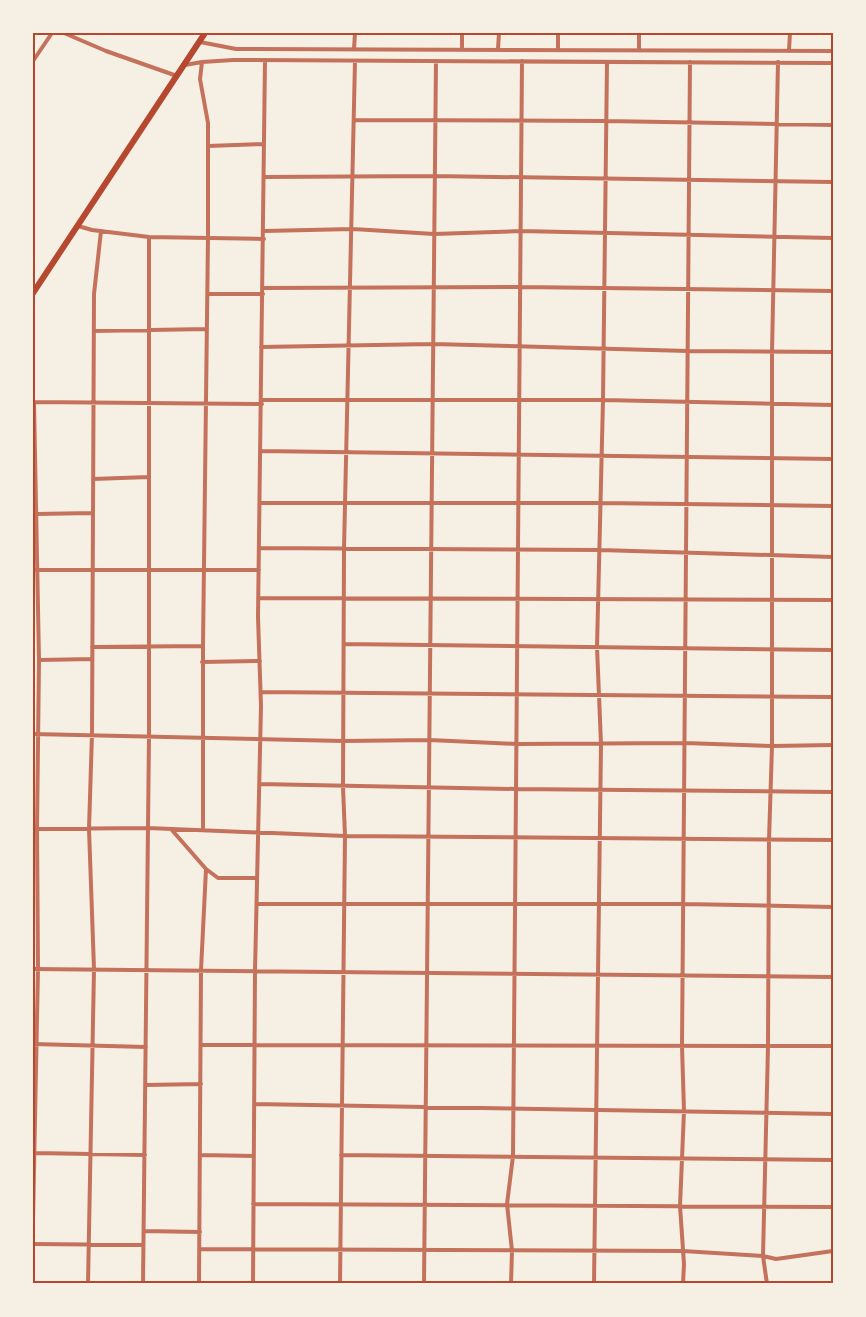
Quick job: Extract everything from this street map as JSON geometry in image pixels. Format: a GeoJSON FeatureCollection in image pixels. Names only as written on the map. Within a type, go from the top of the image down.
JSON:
{"type":"FeatureCollection","features":[{"type":"Feature","properties":{"kind":"highway"},"geometry":{"type":"LineString","coordinates":[[33,293],[206,33]]}},
{"type":"Feature","properties":{"kind":"street"},"geometry":{"type":"LineString","coordinates":[[33,61],[52,33]]}},
{"type":"Feature","properties":{"kind":"street"},"geometry":{"type":"LineString","coordinates":[[64,33],[106,51],[177,76]]}},
{"type":"Feature","properties":{"kind":"street"},"geometry":{"type":"LineString","coordinates":[[354,49],[355,33]]}},
{"type":"Feature","properties":{"kind":"street"},"geometry":{"type":"LineString","coordinates":[[462,33],[462,49]]}},
{"type":"Feature","properties":{"kind":"street"},"geometry":{"type":"LineString","coordinates":[[498,33],[498,49]]}},
{"type":"Feature","properties":{"kind":"street"},"geometry":{"type":"LineString","coordinates":[[558,33],[558,49]]}},
{"type":"Feature","properties":{"kind":"street"},"geometry":{"type":"LineString","coordinates":[[639,33],[639,49]]}},
{"type":"Feature","properties":{"kind":"street"},"geometry":{"type":"LineString","coordinates":[[789,50],[790,33]]}},
{"type":"Feature","properties":{"kind":"street"},"geometry":{"type":"LineString","coordinates":[[200,42],[236,49],[833,51]]}},
{"type":"Feature","properties":{"kind":"street"},"geometry":{"type":"LineString","coordinates":[[184,65],[202,62],[265,60],[833,63]]}},
{"type":"Feature","properties":{"kind":"street"},"geometry":{"type":"LineString","coordinates":[[253,1284],[255,971],[261,692],[259,570],[265,60]]}},
{"type":"Feature","properties":{"kind":"street"},"geometry":{"type":"LineString","coordinates":[[340,1284],[345,836],[343,787],[344,549],[353,229],[355,60]]}},
{"type":"Feature","properties":{"kind":"street"},"geometry":{"type":"LineString","coordinates":[[424,1284],[436,61]]}},
{"type":"Feature","properties":{"kind":"street"},"geometry":{"type":"LineString","coordinates":[[511,1284],[512,1251],[507,1204],[513,1156],[522,61]]}},
{"type":"Feature","properties":{"kind":"street"},"geometry":{"type":"LineString","coordinates":[[202,62],[200,79],[208,123],[208,294],[202,646],[203,830]]}},
{"type":"Feature","properties":{"kind":"street"},"geometry":{"type":"LineString","coordinates":[[594,1284],[601,744],[597,647],[607,62]]}},
{"type":"Feature","properties":{"kind":"street"},"geometry":{"type":"LineString","coordinates":[[683,1284],[680,1206],[684,1111],[682,1046],[690,62]]}},
{"type":"Feature","properties":{"kind":"street"},"geometry":{"type":"LineString","coordinates":[[767,1284],[763,1256],[768,1113],[769,840],[772,746],[770,555],[778,62]]}},
{"type":"Feature","properties":{"kind":"street"},"geometry":{"type":"LineString","coordinates":[[354,120],[833,125]]}},
{"type":"Feature","properties":{"kind":"street"},"geometry":{"type":"LineString","coordinates":[[208,146],[264,144]]}},
{"type":"Feature","properties":{"kind":"street"},"geometry":{"type":"LineString","coordinates":[[264,177],[435,176],[833,182]]}},
{"type":"Feature","properties":{"kind":"street"},"geometry":{"type":"LineString","coordinates":[[78,226],[149,237],[208,236],[264,239]]}},
{"type":"Feature","properties":{"kind":"street"},"geometry":{"type":"LineString","coordinates":[[264,231],[353,229],[434,234],[521,231],[833,238]]}},
{"type":"Feature","properties":{"kind":"street"},"geometry":{"type":"LineString","coordinates":[[88,1284],[94,969],[89,829],[92,734],[94,294],[101,231]]}},
{"type":"Feature","properties":{"kind":"street"},"geometry":{"type":"LineString","coordinates":[[143,1284],[150,647],[149,237]]}},
{"type":"Feature","properties":{"kind":"street"},"geometry":{"type":"LineString","coordinates":[[263,288],[521,287],[833,291]]}},
{"type":"Feature","properties":{"kind":"street"},"geometry":{"type":"LineString","coordinates":[[208,294],[263,294]]}},
{"type":"Feature","properties":{"kind":"street"},"geometry":{"type":"LineString","coordinates":[[94,332],[207,329]]}},
{"type":"Feature","properties":{"kind":"street"},"geometry":{"type":"LineString","coordinates":[[261,347],[434,344],[688,351],[833,352]]}},
{"type":"Feature","properties":{"kind":"street"},"geometry":{"type":"LineString","coordinates":[[33,1220],[36,734],[39,660],[36,642],[33,402],[206,404],[348,399],[433,399],[687,401],[833,405]]}},
{"type":"Feature","properties":{"kind":"street"},"geometry":{"type":"LineString","coordinates":[[261,452],[833,459]]}},
{"type":"Feature","properties":{"kind":"street"},"geometry":{"type":"LineString","coordinates":[[93,479],[149,477]]}},
{"type":"Feature","properties":{"kind":"street"},"geometry":{"type":"LineString","coordinates":[[260,503],[432,502],[833,506]]}},
{"type":"Feature","properties":{"kind":"street"},"geometry":{"type":"LineString","coordinates":[[36,514],[93,513]]}},
{"type":"Feature","properties":{"kind":"street"},"geometry":{"type":"LineString","coordinates":[[260,548],[600,550],[833,557]]}},
{"type":"Feature","properties":{"kind":"street"},"geometry":{"type":"LineString","coordinates":[[35,570],[259,570]]}},
{"type":"Feature","properties":{"kind":"street"},"geometry":{"type":"LineString","coordinates":[[259,598],[833,600]]}},
{"type":"Feature","properties":{"kind":"street"},"geometry":{"type":"LineString","coordinates":[[344,644],[833,650]]}},
{"type":"Feature","properties":{"kind":"street"},"geometry":{"type":"LineString","coordinates":[[92,647],[202,646]]}},
{"type":"Feature","properties":{"kind":"street"},"geometry":{"type":"LineString","coordinates":[[39,660],[92,659]]}},
{"type":"Feature","properties":{"kind":"street"},"geometry":{"type":"LineString","coordinates":[[202,662],[260,661]]}},
{"type":"Feature","properties":{"kind":"street"},"geometry":{"type":"LineString","coordinates":[[261,692],[833,697]]}},
{"type":"Feature","properties":{"kind":"street"},"geometry":{"type":"LineString","coordinates":[[36,734],[260,740],[430,740],[517,744],[833,745]]}},
{"type":"Feature","properties":{"kind":"street"},"geometry":{"type":"LineString","coordinates":[[259,784],[684,792],[833,792]]}},
{"type":"Feature","properties":{"kind":"street"},"geometry":{"type":"LineString","coordinates":[[35,829],[171,828],[345,836],[833,840]]}},
{"type":"Feature","properties":{"kind":"street"},"geometry":{"type":"LineString","coordinates":[[171,828],[206,869],[218,878],[257,878]]}},
{"type":"Feature","properties":{"kind":"street"},"geometry":{"type":"LineString","coordinates":[[199,1284],[201,970],[206,869]]}},
{"type":"Feature","properties":{"kind":"street"},"geometry":{"type":"LineString","coordinates":[[257,904],[515,903],[833,907]]}},
{"type":"Feature","properties":{"kind":"street"},"geometry":{"type":"LineString","coordinates":[[36,969],[833,977]]}},
{"type":"Feature","properties":{"kind":"street"},"geometry":{"type":"LineString","coordinates":[[35,1044],[146,1047]]}},
{"type":"Feature","properties":{"kind":"street"},"geometry":{"type":"LineString","coordinates":[[201,1045],[833,1046]]}},
{"type":"Feature","properties":{"kind":"street"},"geometry":{"type":"LineString","coordinates":[[146,1084],[201,1084]]}},
{"type":"Feature","properties":{"kind":"street"},"geometry":{"type":"LineString","coordinates":[[254,1104],[833,1114]]}},
{"type":"Feature","properties":{"kind":"street"},"geometry":{"type":"LineString","coordinates":[[34,1153],[145,1155]]}},
{"type":"Feature","properties":{"kind":"street"},"geometry":{"type":"LineString","coordinates":[[200,1155],[254,1156]]}},
{"type":"Feature","properties":{"kind":"street"},"geometry":{"type":"LineString","coordinates":[[341,1155],[833,1160]]}},
{"type":"Feature","properties":{"kind":"street"},"geometry":{"type":"LineString","coordinates":[[254,1204],[833,1206]]}},
{"type":"Feature","properties":{"kind":"street"},"geometry":{"type":"LineString","coordinates":[[144,1231],[200,1232]]}},
{"type":"Feature","properties":{"kind":"street"},"geometry":{"type":"LineString","coordinates":[[33,1244],[143,1245]]}},
{"type":"Feature","properties":{"kind":"street"},"geometry":{"type":"LineString","coordinates":[[199,1250],[683,1251],[763,1256],[776,1259],[833,1251]]}}]}
